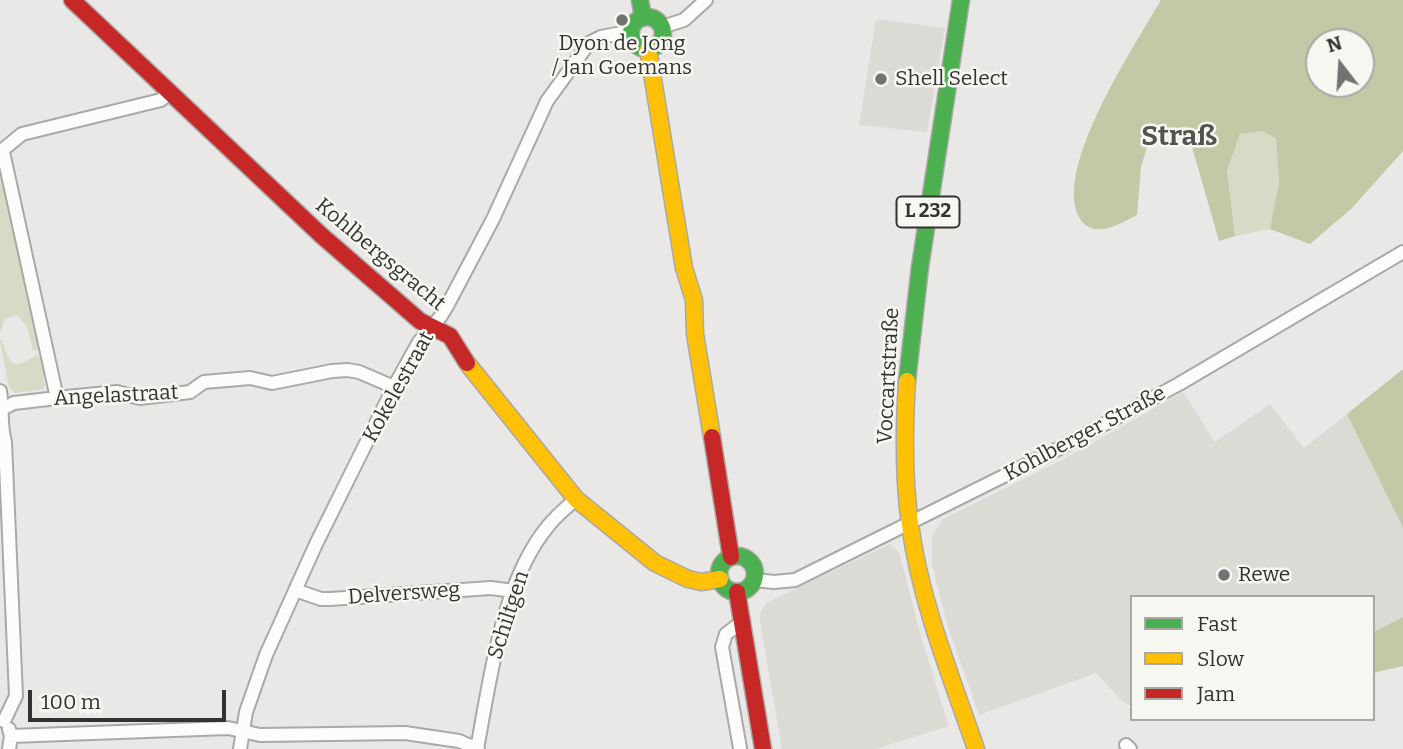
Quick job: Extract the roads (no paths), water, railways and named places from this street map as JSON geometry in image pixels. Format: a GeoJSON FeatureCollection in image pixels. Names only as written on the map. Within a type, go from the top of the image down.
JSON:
{"type":"FeatureCollection","features":[{"type":"Feature","properties":{"kind":"street","name":"Kohlbergsgracht"},"geometry":{"type":"LineString","coordinates":[[72,0],[321,235],[430,328],[445,332],[464,355],[468,366],[576,499],[630,544],[663,567],[701,582],[720,579]]}},
{"type":"Feature","properties":{"kind":"street"},"geometry":{"type":"LineString","coordinates":[[640,0],[643,18]]}},
{"type":"Feature","properties":{"kind":"street"},"geometry":{"type":"LineString","coordinates":[[662,27],[684,20],[706,0]]}},
{"type":"Feature","properties":{"kind":"street","name":"Voccartstraße"},"geometry":{"type":"LineString","coordinates":[[961,0],[908,353],[905,412],[910,524],[930,612],[976,749]]}},
{"type":"Feature","properties":{"kind":"street"},"geometry":{"type":"LineString","coordinates":[[643,18],[654,19],[662,27],[660,42],[648,49],[635,43],[632,32],[634,24],[643,18]]}},
{"type":"Feature","properties":{"kind":"street","name":"Kokelestraat"},"geometry":{"type":"LineString","coordinates":[[240,749],[255,680],[295,590],[394,387],[419,342],[441,316],[493,219],[547,101],[589,43],[601,37],[632,32]]}},
{"type":"Feature","properties":{"kind":"street"},"geometry":{"type":"LineString","coordinates":[[648,49],[684,268],[690,279],[696,318],[695,334],[731,556]]}},
{"type":"Feature","properties":{"kind":"street"},"geometry":{"type":"LineString","coordinates":[[57,398],[1,152],[22,134],[161,100],[168,93]]}},
{"type":"Feature","properties":{"kind":"street","name":"Kohlberger Straße"},"geometry":{"type":"LineString","coordinates":[[755,580],[794,580],[910,524],[1179,384],[1403,253]]}},
{"type":"Feature","properties":{"kind":"street","name":"Angelastraat"},"geometry":{"type":"LineString","coordinates":[[1,410],[14,403],[57,398],[117,392],[140,398],[190,392],[204,382],[250,378],[272,383],[348,370],[394,387]]}},
{"type":"Feature","properties":{"kind":"street"},"geometry":{"type":"LineString","coordinates":[[0,391],[1,429],[5,442],[4,523],[16,696],[2,720],[10,743],[228,728],[260,735],[405,733],[459,741],[478,749]]}},
{"type":"Feature","properties":{"kind":"street","name":"Schiltgen"},"geometry":{"type":"LineString","coordinates":[[478,749],[500,632],[514,591],[547,526],[576,499]]}},
{"type":"Feature","properties":{"kind":"street"},"geometry":{"type":"LineString","coordinates":[[731,556],[742,556],[752,562],[755,567],[755,580],[751,587],[737,592],[727,589],[720,579],[721,566],[731,556]]}},
{"type":"Feature","properties":{"kind":"street","name":"Delversweg"},"geometry":{"type":"LineString","coordinates":[[295,590],[321,599],[491,588],[514,591]]}},
{"type":"Feature","properties":{"kind":"street"},"geometry":{"type":"LineString","coordinates":[[732,749],[763,747],[737,592]]}},
{"type":"Feature","properties":{"kind":"street"},"geometry":{"type":"LineString","coordinates":[[740,748],[722,646],[726,634],[743,621]]}},
{"type":"Feature","properties":{"kind":"place","name":"Dyon de Jong / Jan Goemans"},"geometry":{"type":"Point","coordinates":[622,20]}},
{"type":"Feature","properties":{"kind":"place","name":"Shell Select"},"geometry":{"type":"Point","coordinates":[881,79]}},
{"type":"Feature","properties":{"kind":"place","name":"Rewe"},"geometry":{"type":"Point","coordinates":[1224,575]}},
{"type":"Feature","properties":{"kind":"district","name":"Straß"},"geometry":{"type":"Point","coordinates":[1179,137]}}]}
